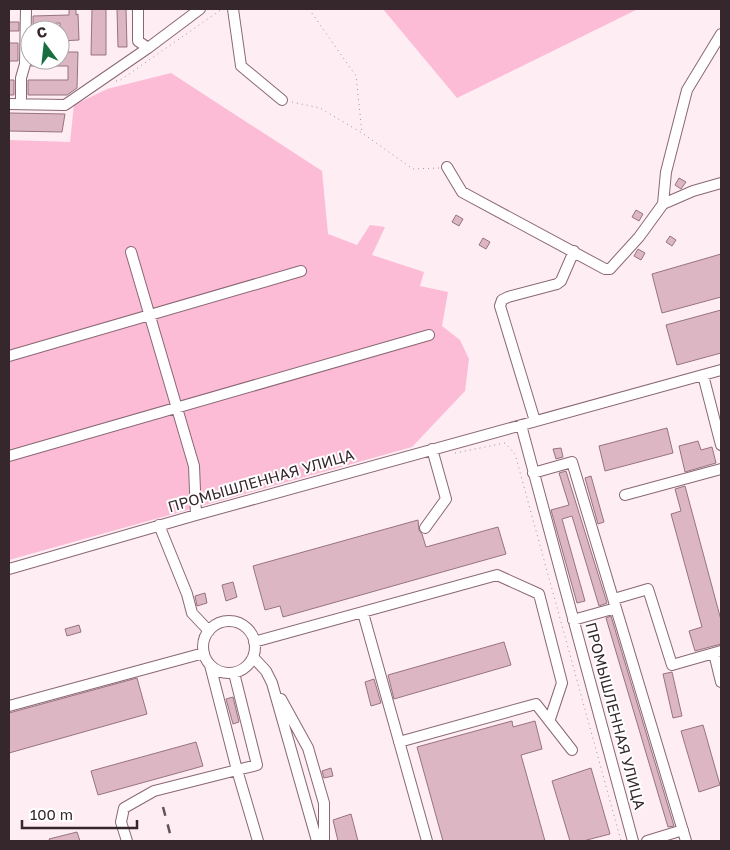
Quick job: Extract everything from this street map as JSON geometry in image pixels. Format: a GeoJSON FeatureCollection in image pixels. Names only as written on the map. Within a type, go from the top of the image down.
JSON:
{"type":"FeatureCollection","features":[{"type":"Feature","properties":{"kind":"street"},"geometry":{"type":"LineString","coordinates":[[21,104],[21,78],[25,64],[26,9]]}},
{"type":"Feature","properties":{"kind":"street"},"geometry":{"type":"LineString","coordinates":[[138,9],[138,41],[148,48]]}},
{"type":"Feature","properties":{"kind":"street"},"geometry":{"type":"LineString","coordinates":[[9,104],[65,105],[148,48],[200,9]]}},
{"type":"Feature","properties":{"kind":"street"},"geometry":{"type":"LineString","coordinates":[[233,9],[241,66],[282,100]]}},
{"type":"Feature","properties":{"kind":"street"},"geometry":{"type":"LineString","coordinates":[[663,204],[666,172],[687,90],[721,34]]}},
{"type":"Feature","properties":{"kind":"street"},"geometry":{"type":"LineString","coordinates":[[447,167],[462,192],[610,270],[639,237],[663,204],[693,191],[721,183]]}},
{"type":"Feature","properties":{"kind":"street"},"geometry":{"type":"LineString","coordinates":[[535,421],[500,306],[502,300],[508,297],[557,284],[561,281],[574,251]]}},
{"type":"Feature","properties":{"kind":"street"},"geometry":{"type":"LineString","coordinates":[[131,252],[194,466],[196,514]]}},
{"type":"Feature","properties":{"kind":"street"},"geometry":{"type":"LineString","coordinates":[[9,356],[301,271]]}},
{"type":"Feature","properties":{"kind":"street"},"geometry":{"type":"LineString","coordinates":[[9,456],[428,335]]}},
{"type":"Feature","properties":{"kind":"street","name":"ПРОМЫШЛЕННАЯ УЛИЦА"},"geometry":{"type":"LineString","coordinates":[[9,569],[196,514],[721,370]]}},
{"type":"Feature","properties":{"kind":"street"},"geometry":{"type":"LineString","coordinates":[[702,375],[721,445]]}},
{"type":"Feature","properties":{"kind":"street","name":"ПРОМЫШЛЕННАЯ УЛИЦА"},"geometry":{"type":"LineString","coordinates":[[521,425],[634,841]]}},
{"type":"Feature","properties":{"kind":"street"},"geometry":{"type":"LineString","coordinates":[[425,528],[446,499],[432,449]]}},
{"type":"Feature","properties":{"kind":"street"},"geometry":{"type":"LineString","coordinates":[[533,473],[572,462],[686,841]]}},
{"type":"Feature","properties":{"kind":"street"},"geometry":{"type":"LineString","coordinates":[[625,495],[721,469]]}},
{"type":"Feature","properties":{"kind":"street"},"geometry":{"type":"LineString","coordinates":[[159,525],[187,594],[192,613],[209,631]]}},
{"type":"Feature","properties":{"kind":"street"},"geometry":{"type":"LineString","coordinates":[[254,642],[497,575],[539,594],[562,684],[550,719]]}},
{"type":"Feature","properties":{"kind":"street"},"geometry":{"type":"LineString","coordinates":[[573,620],[648,590],[672,665],[718,652],[721,682]]}},
{"type":"Feature","properties":{"kind":"street"},"geometry":{"type":"LineString","coordinates":[[363,613],[427,841]]}},
{"type":"Feature","properties":{"kind":"street"},"geometry":{"type":"LineString","coordinates":[[210,665],[225,673],[234,673],[247,666],[253,657],[254,642],[248,629],[235,622],[221,623],[209,631],[204,641],[204,653],[210,665],[258,841]]}},
{"type":"Feature","properties":{"kind":"street"},"geometry":{"type":"LineString","coordinates":[[9,706],[204,653]]}},
{"type":"Feature","properties":{"kind":"street"},"geometry":{"type":"LineString","coordinates":[[253,657],[266,671],[308,748],[324,803],[324,841]]}},
{"type":"Feature","properties":{"kind":"street"},"geometry":{"type":"LineString","coordinates":[[128,841],[121,822],[124,808],[154,791],[257,765],[234,673]]}},
{"type":"Feature","properties":{"kind":"street"},"geometry":{"type":"LineString","coordinates":[[272,683],[316,841]]}},
{"type":"Feature","properties":{"kind":"street"},"geometry":{"type":"LineString","coordinates":[[399,742],[536,704],[550,719],[572,750]]}},
{"type":"Feature","properties":{"kind":"street"},"geometry":{"type":"LineString","coordinates":[[647,841],[683,830]]}},
{"type":"Feature","properties":{"kind":"path"},"geometry":{"type":"LineString","coordinates":[[103,79],[119,81],[222,9]]}},
{"type":"Feature","properties":{"kind":"path"},"geometry":{"type":"LineString","coordinates":[[309,9],[356,76],[362,133]]}},
{"type":"Feature","properties":{"kind":"path"},"geometry":{"type":"LineString","coordinates":[[282,100],[320,108],[362,133],[413,169],[447,167]]}},
{"type":"Feature","properties":{"kind":"path"},"geometry":{"type":"LineString","coordinates":[[452,454],[505,443],[514,454],[621,841]]}},
{"type":"Feature","properties":{"kind":"shaded area"},"geometry":{"type":"Polygon","coordinates":[[[383,9],[638,9],[457,98],[383,9]]]}},
{"type":"Feature","properties":{"kind":"shaded area"},"geometry":{"type":"Polygon","coordinates":[[[171,73],[322,171],[328,234],[357,245],[370,225],[385,227],[372,255],[424,272],[420,286],[448,292],[442,326],[460,340],[469,359],[465,391],[412,447],[9,560],[9,140],[70,142],[74,105],[107,89],[171,73]]]}},
{"type":"Feature","properties":{"kind":"building"},"geometry":{"type":"Polygon","coordinates":[[[69,9],[76,9],[76,15],[78,14],[79,40],[70,40],[70,20],[33,20],[33,16],[69,15],[69,9]]]}},
{"type":"Feature","properties":{"kind":"building"},"geometry":{"type":"Polygon","coordinates":[[[92,9],[106,9],[106,55],[91,55],[92,9]]]}},
{"type":"Feature","properties":{"kind":"building"},"geometry":{"type":"Polygon","coordinates":[[[117,9],[126,9],[127,47],[118,47],[117,9]]]}},
{"type":"Feature","properties":{"kind":"building"},"geometry":{"type":"Polygon","coordinates":[[[9,22],[19,22],[19,31],[9,31],[9,22]]]}},
{"type":"Feature","properties":{"kind":"building"},"geometry":{"type":"Polygon","coordinates":[[[9,43],[18,43],[18,61],[9,61],[9,43]]]}},
{"type":"Feature","properties":{"kind":"building"},"geometry":{"type":"Polygon","coordinates":[[[70,52],[78,52],[77,88],[67,95],[28,95],[28,80],[68,80],[70,52]]]}},
{"type":"Feature","properties":{"kind":"building"},"geometry":{"type":"Polygon","coordinates":[[[9,80],[14,80],[14,95],[9,95],[9,80]]]}},
{"type":"Feature","properties":{"kind":"building"},"geometry":{"type":"Polygon","coordinates":[[[9,113],[65,114],[62,132],[9,131],[9,113]]]}},
{"type":"Feature","properties":{"kind":"building"},"geometry":{"type":"Polygon","coordinates":[[[679,178],[686,182],[681,189],[675,185],[679,178]]]}},
{"type":"Feature","properties":{"kind":"building"},"geometry":{"type":"Polygon","coordinates":[[[636,210],[643,214],[639,221],[632,217],[636,210]]]}},
{"type":"Feature","properties":{"kind":"building"},"geometry":{"type":"Polygon","coordinates":[[[456,215],[463,219],[459,226],[452,222],[456,215]]]}},
{"type":"Feature","properties":{"kind":"building"},"geometry":{"type":"Polygon","coordinates":[[[670,236],[676,240],[672,246],[666,242],[670,236]]]}},
{"type":"Feature","properties":{"kind":"building"},"geometry":{"type":"Polygon","coordinates":[[[483,238],[490,242],[486,249],[479,245],[483,238]]]}},
{"type":"Feature","properties":{"kind":"building"},"geometry":{"type":"Polygon","coordinates":[[[638,249],[645,253],[641,260],[634,256],[638,249]]]}},
{"type":"Feature","properties":{"kind":"building"},"geometry":{"type":"Polygon","coordinates":[[[721,254],[721,297],[662,313],[652,274],[721,254]]]}},
{"type":"Feature","properties":{"kind":"building"},"geometry":{"type":"Polygon","coordinates":[[[721,310],[721,353],[677,365],[666,325],[721,310]]]}},
{"type":"Feature","properties":{"kind":"building"},"geometry":{"type":"Polygon","coordinates":[[[667,428],[673,453],[605,471],[599,446],[667,428]]]}},
{"type":"Feature","properties":{"kind":"building"},"geometry":{"type":"Polygon","coordinates":[[[698,441],[701,450],[712,447],[716,463],[685,472],[679,446],[698,441]]]}},
{"type":"Feature","properties":{"kind":"building"},"geometry":{"type":"Polygon","coordinates":[[[561,448],[563,457],[556,459],[553,449],[561,448]]]}},
{"type":"Feature","properties":{"kind":"building"},"geometry":{"type":"Polygon","coordinates":[[[566,471],[607,603],[599,606],[572,516],[562,519],[585,601],[577,603],[551,510],[569,505],[559,473],[566,471]]]}},
{"type":"Feature","properties":{"kind":"building"},"geometry":{"type":"Polygon","coordinates":[[[591,476],[604,522],[598,524],[585,478],[591,476]]]}},
{"type":"Feature","properties":{"kind":"building"},"geometry":{"type":"Polygon","coordinates":[[[685,486],[721,620],[721,644],[695,651],[689,631],[702,627],[671,514],[681,511],[675,489],[685,486]]]}},
{"type":"Feature","properties":{"kind":"building"},"geometry":{"type":"Polygon","coordinates":[[[418,520],[419,530],[426,547],[498,527],[506,554],[283,617],[280,606],[265,610],[253,566],[418,520]]]}},
{"type":"Feature","properties":{"kind":"building"},"geometry":{"type":"Polygon","coordinates":[[[233,582],[237,597],[226,601],[222,585],[233,582]]]}},
{"type":"Feature","properties":{"kind":"building"},"geometry":{"type":"Polygon","coordinates":[[[205,593],[207,603],[197,606],[195,596],[205,593]]]}},
{"type":"Feature","properties":{"kind":"building"},"geometry":{"type":"Polygon","coordinates":[[[611,616],[674,826],[668,827],[606,618],[611,616]]]}},
{"type":"Feature","properties":{"kind":"building"},"geometry":{"type":"Polygon","coordinates":[[[79,625],[81,632],[67,636],[65,629],[79,625]]]}},
{"type":"Feature","properties":{"kind":"building"},"geometry":{"type":"Polygon","coordinates":[[[504,642],[511,665],[394,699],[388,675],[504,642]]]}},
{"type":"Feature","properties":{"kind":"building"},"geometry":{"type":"Polygon","coordinates":[[[672,672],[682,716],[673,718],[663,674],[672,672]]]}},
{"type":"Feature","properties":{"kind":"building"},"geometry":{"type":"Polygon","coordinates":[[[137,678],[147,714],[9,753],[9,713],[137,678]]]}},
{"type":"Feature","properties":{"kind":"building"},"geometry":{"type":"Polygon","coordinates":[[[374,679],[381,703],[371,706],[365,682],[374,679]]]}},
{"type":"Feature","properties":{"kind":"building"},"geometry":{"type":"Polygon","coordinates":[[[233,697],[239,722],[233,724],[226,699],[233,697]]]}},
{"type":"Feature","properties":{"kind":"building"},"geometry":{"type":"Polygon","coordinates":[[[512,721],[513,727],[535,721],[542,749],[521,755],[545,841],[443,841],[417,747],[512,721]]]}},
{"type":"Feature","properties":{"kind":"building"},"geometry":{"type":"Polygon","coordinates":[[[703,725],[720,785],[699,792],[681,731],[703,725]]]}},
{"type":"Feature","properties":{"kind":"building"},"geometry":{"type":"Polygon","coordinates":[[[196,742],[203,766],[98,795],[91,771],[196,742]]]}},
{"type":"Feature","properties":{"kind":"building"},"geometry":{"type":"Polygon","coordinates":[[[331,768],[333,776],[324,778],[322,771],[331,768]]]}},
{"type":"Feature","properties":{"kind":"building"},"geometry":{"type":"Polygon","coordinates":[[[591,768],[610,834],[583,841],[570,841],[552,781],[591,768]]]}},
{"type":"Feature","properties":{"kind":"building"},"geometry":{"type":"Polygon","coordinates":[[[351,814],[358,841],[338,841],[333,820],[351,814]]]}},
{"type":"Feature","properties":{"kind":"building"},"geometry":{"type":"Polygon","coordinates":[[[77,832],[80,841],[50,841],[49,839],[77,832]]]}},
{"type":"Feature","properties":{"kind":"railway"},"geometry":{"type":"LineString","coordinates":[[163,807],[172,841]]}}]}
